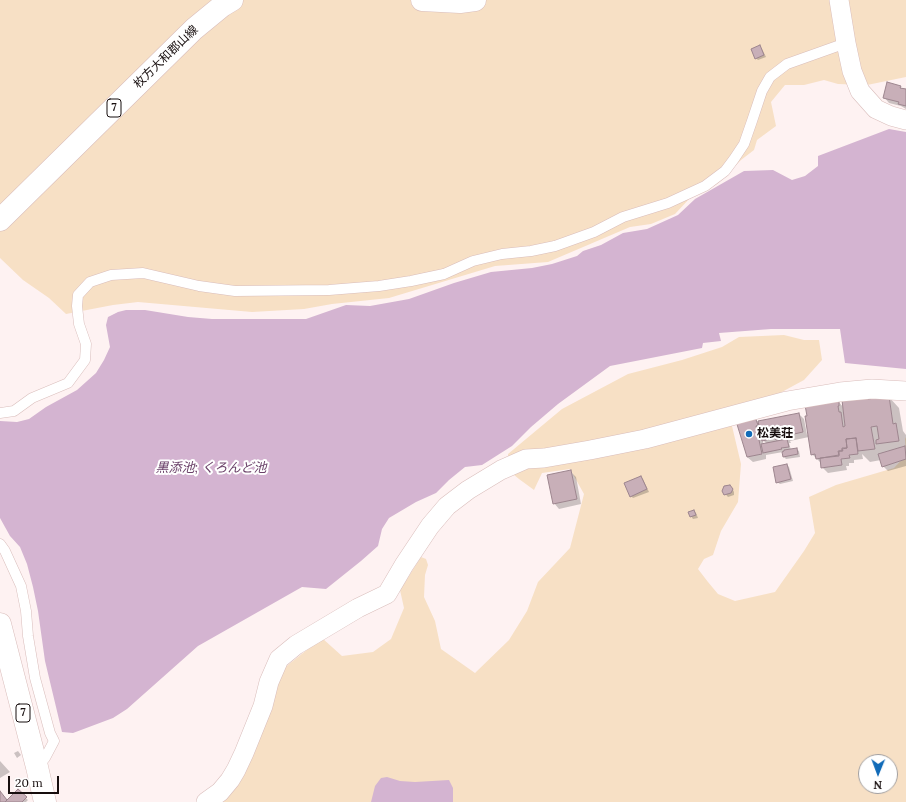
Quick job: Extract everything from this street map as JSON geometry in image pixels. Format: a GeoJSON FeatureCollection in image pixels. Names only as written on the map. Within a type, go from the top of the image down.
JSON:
{"type":"FeatureCollection","features":[{"type":"Feature","properties":{"kind":"main road","name":"枚方大和郡山線"},"geometry":{"type":"LineString","coordinates":[[0,220],[194,29],[222,6],[232,0]]}},
{"type":"Feature","properties":{"kind":"main road"},"geometry":{"type":"LineString","coordinates":[[422,0],[460,2],[475,0]]}},
{"type":"Feature","properties":{"kind":"main road","name":"7"},"geometry":{"type":"LineString","coordinates":[[0,624],[45,802]]}},
{"type":"Feature","properties":{"kind":"street"},"geometry":{"type":"LineString","coordinates":[[839,0],[852,71],[860,92],[876,109],[891,116],[906,120]]}},
{"type":"Feature","properties":{"kind":"street"},"geometry":{"type":"LineString","coordinates":[[206,802],[220,792],[236,770],[263,706],[269,682],[279,659],[296,645],[358,608],[387,594],[430,526],[447,506],[468,490],[501,470],[526,459],[544,458],[645,439],[787,400],[872,389],[906,391]]}},
{"type":"Feature","properties":{"kind":"lane"},"geometry":{"type":"LineString","coordinates":[[0,413],[14,411],[32,398],[50,392],[68,383],[85,360],[86,344],[79,324],[77,306],[78,295],[90,282],[110,275],[143,273],[199,286],[235,291],[329,290],[379,286],[411,281],[444,274],[473,260],[555,246],[594,232],[623,217],[668,203],[705,186],[726,171],[744,144],[762,91],[770,78],[787,64],[846,44]]}},
{"type":"Feature","properties":{"kind":"lane"},"geometry":{"type":"LineString","coordinates":[[0,544],[5,551],[21,586],[35,678],[50,733],[54,741],[45,758],[37,767]]}},
{"type":"Feature","properties":{"kind":"shaded area"},"geometry":{"type":"Polygon","coordinates":[[[0,0],[906,0],[906,77],[867,85],[838,84],[824,80],[804,85],[785,85],[771,102],[776,126],[757,140],[754,150],[741,160],[717,184],[690,198],[675,214],[651,224],[630,227],[548,262],[495,266],[389,298],[332,304],[304,309],[252,312],[138,302],[66,314],[49,298],[23,280],[0,258],[0,0]]]}},
{"type":"Feature","properties":{"kind":"shaded area"},"geometry":{"type":"Polygon","coordinates":[[[784,335],[804,340],[819,340],[822,360],[804,380],[780,393],[732,426],[741,464],[738,502],[721,531],[713,555],[704,559],[698,569],[718,594],[735,601],[775,592],[815,533],[809,497],[836,485],[894,468],[906,455],[906,802],[218,802],[279,672],[322,638],[342,656],[373,652],[391,639],[404,608],[400,590],[421,557],[426,559],[428,565],[425,575],[424,597],[435,621],[441,649],[475,673],[509,640],[527,611],[538,582],[570,548],[584,494],[570,469],[542,473],[534,490],[508,470],[508,454],[562,409],[628,374],[682,360],[722,347],[739,337],[784,335]]]}},
{"type":"Feature","properties":{"kind":"water","name":"黒添池; くろんど池"},"geometry":{"type":"Polygon","coordinates":[[[889,129],[906,132],[906,369],[845,363],[840,329],[771,329],[719,333],[721,341],[703,343],[702,348],[610,366],[558,404],[531,427],[512,446],[482,465],[465,467],[436,493],[416,502],[389,518],[382,529],[378,546],[326,589],[302,587],[198,646],[127,709],[113,718],[73,733],[62,732],[45,661],[38,611],[27,564],[20,547],[10,536],[0,518],[0,421],[17,422],[29,419],[46,407],[77,390],[96,373],[110,347],[106,325],[108,317],[126,310],[145,310],[188,317],[212,319],[306,319],[346,305],[370,306],[409,299],[491,272],[532,268],[552,264],[577,256],[583,251],[601,245],[623,233],[647,229],[678,215],[695,199],[744,171],[773,170],[792,180],[805,176],[818,166],[818,156],[889,129]]]}},
{"type":"Feature","properties":{"kind":"water"},"geometry":{"type":"Polygon","coordinates":[[[387,777],[400,781],[415,782],[449,780],[453,788],[453,802],[371,802],[375,786],[381,778],[387,777]]]}},
{"type":"Feature","properties":{"kind":"building"},"geometry":{"type":"Polygon","coordinates":[[[760,45],[764,55],[755,59],[751,49],[760,45]]]}},
{"type":"Feature","properties":{"kind":"building"},"geometry":{"type":"Polygon","coordinates":[[[887,82],[906,89],[906,106],[898,104],[899,102],[883,98],[887,82]]]}},
{"type":"Feature","properties":{"kind":"building"},"geometry":{"type":"Polygon","coordinates":[[[889,396],[893,424],[896,423],[899,441],[876,444],[876,440],[879,439],[877,426],[871,427],[875,449],[858,451],[856,438],[846,439],[847,448],[842,448],[842,451],[838,451],[839,455],[816,459],[815,454],[811,455],[805,416],[807,416],[805,405],[839,400],[838,406],[839,412],[841,412],[843,427],[845,426],[842,400],[868,397],[868,399],[889,396]]]}},
{"type":"Feature","properties":{"kind":"building"},"geometry":{"type":"Polygon","coordinates":[[[799,413],[803,432],[785,436],[786,438],[776,440],[775,438],[762,441],[758,421],[799,413]]]}},
{"type":"Feature","properties":{"kind":"building"},"geometry":{"type":"Polygon","coordinates":[[[755,417],[758,425],[756,426],[762,454],[747,457],[736,421],[755,417]]]}},
{"type":"Feature","properties":{"kind":"building"},"geometry":{"type":"Polygon","coordinates":[[[856,438],[858,454],[849,455],[850,458],[841,459],[842,465],[821,468],[820,458],[839,456],[839,451],[843,451],[842,449],[847,448],[846,439],[856,438]]]}},
{"type":"Feature","properties":{"kind":"building"},"geometry":{"type":"Polygon","coordinates":[[[787,439],[789,447],[763,453],[761,444],[787,439]]]}},
{"type":"Feature","properties":{"kind":"building"},"geometry":{"type":"Polygon","coordinates":[[[905,446],[906,459],[882,467],[878,454],[905,446]]]}},
{"type":"Feature","properties":{"kind":"building"},"geometry":{"type":"Polygon","coordinates":[[[797,448],[798,454],[783,457],[782,452],[784,450],[797,448]]]}},
{"type":"Feature","properties":{"kind":"building"},"geometry":{"type":"Polygon","coordinates":[[[787,464],[791,479],[776,483],[773,467],[787,464]]]}},
{"type":"Feature","properties":{"kind":"building"},"geometry":{"type":"Polygon","coordinates":[[[571,470],[577,499],[553,504],[547,475],[571,470]]]}},
{"type":"Feature","properties":{"kind":"building"},"geometry":{"type":"Polygon","coordinates":[[[641,476],[647,489],[630,497],[624,483],[641,476]]]}},
{"type":"Feature","properties":{"kind":"building"},"geometry":{"type":"Polygon","coordinates":[[[730,485],[733,489],[731,493],[724,495],[722,491],[724,486],[730,485]]]}},
{"type":"Feature","properties":{"kind":"building"},"geometry":{"type":"Polygon","coordinates":[[[694,510],[696,515],[690,517],[688,512],[694,510]]]}},
{"type":"Feature","properties":{"kind":"building"},"geometry":{"type":"Polygon","coordinates":[[[18,789],[27,797],[22,802],[5,802],[18,789]]]}},
{"type":"Feature","properties":{"kind":"building"},"geometry":{"type":"Polygon","coordinates":[[[0,791],[7,800],[5,802],[0,802],[0,791]]]}},
{"type":"Feature","properties":{"kind":"place","name":"松美荘"},"geometry":{"type":"Point","coordinates":[749,434]}}]}
